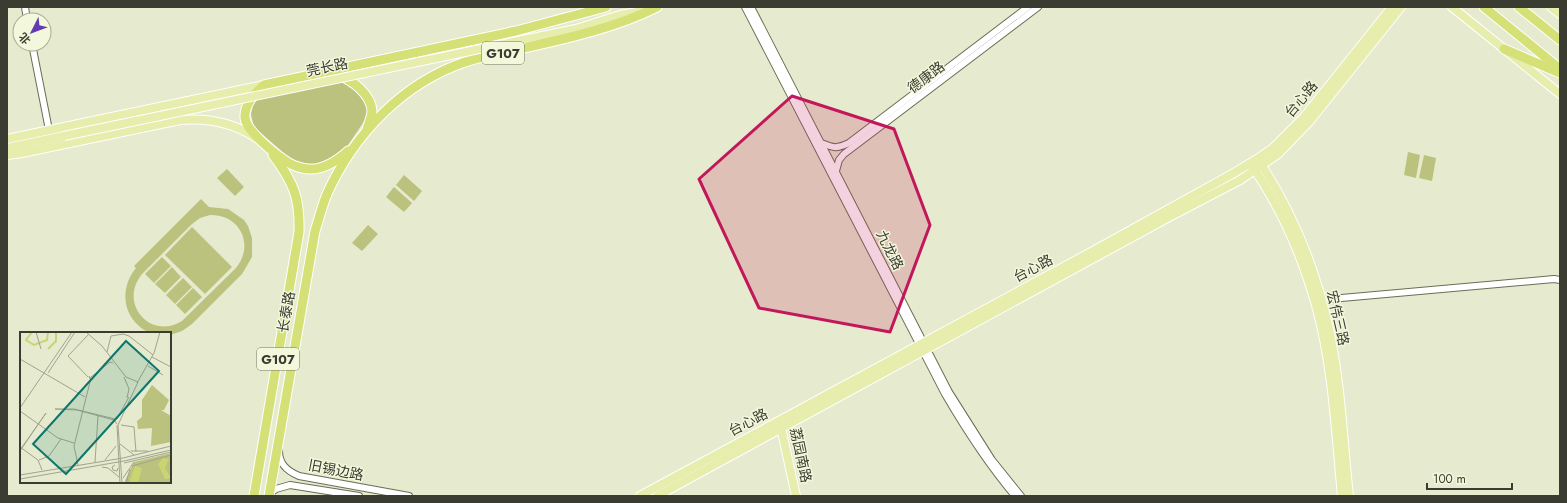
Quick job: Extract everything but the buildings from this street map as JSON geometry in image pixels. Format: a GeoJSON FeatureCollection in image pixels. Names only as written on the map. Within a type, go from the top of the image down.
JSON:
{"type":"FeatureCollection","features":[{"type":"Feature","properties":{"kind":"highway","name":"莞长路"},"geometry":{"type":"LineString","coordinates":[[264,85],[516,31],[606,7]]}},
{"type":"Feature","properties":{"kind":"highway"},"geometry":{"type":"LineString","coordinates":[[1484,7],[1560,69]]}},
{"type":"Feature","properties":{"kind":"highway"},"geometry":{"type":"LineString","coordinates":[[1519,7],[1560,40]]}},
{"type":"Feature","properties":{"kind":"highway","name":"莞长路"},"geometry":{"type":"LineString","coordinates":[[358,143],[380,116],[395,102],[428,78],[466,62],[563,39],[623,22],[654,8]]}},
{"type":"Feature","properties":{"kind":"highway"},"geometry":{"type":"LineString","coordinates":[[1504,49],[1560,73]]}},
{"type":"Feature","properties":{"kind":"highway"},"geometry":{"type":"LineString","coordinates":[[324,72],[340,75],[354,83],[365,94],[372,110],[367,131]]}},
{"type":"Feature","properties":{"kind":"highway","name":"G107"},"geometry":{"type":"LineString","coordinates":[[264,85],[252,96],[245,110],[245,119],[248,127],[265,144]]}},
{"type":"Feature","properties":{"kind":"highway"},"geometry":{"type":"LineString","coordinates":[[265,144],[290,164],[310,169],[322,167],[333,162],[358,143]]}},
{"type":"Feature","properties":{"kind":"highway","name":"长泰路"},"geometry":{"type":"LineString","coordinates":[[269,495],[315,231],[327,195],[346,159],[358,143]]}},
{"type":"Feature","properties":{"kind":"highway","name":"长泰路"},"geometry":{"type":"LineString","coordinates":[[254,496],[299,232],[297,197],[284,170],[265,144]]}},
{"type":"Feature","properties":{"kind":"main road","name":"台心路"},"geometry":{"type":"LineString","coordinates":[[1260,162],[1304,117],[1392,7]]}},
{"type":"Feature","properties":{"kind":"main road","name":"台心路"},"geometry":{"type":"LineString","coordinates":[[640,496],[778,425],[922,347],[1240,180],[1252,167],[1278,154],[1300,132],[1401,7]]}},
{"type":"Feature","properties":{"kind":"main road"},"geometry":{"type":"LineString","coordinates":[[1452,7],[1560,94]]}},
{"type":"Feature","properties":{"kind":"main road","name":"莞长路"},"geometry":{"type":"LineString","coordinates":[[7,148],[523,40],[576,28],[620,15],[654,8]]}},
{"type":"Feature","properties":{"kind":"main road","name":"莞长路"},"geometry":{"type":"LineString","coordinates":[[7,139],[264,85]]}},
{"type":"Feature","properties":{"kind":"main road"},"geometry":{"type":"LineString","coordinates":[[7,155],[180,120],[199,119],[228,124],[242,130],[265,144]]}},
{"type":"Feature","properties":{"kind":"main road","name":"宏伟三路"},"geometry":{"type":"LineString","coordinates":[[1260,162],[1273,182],[1298,230],[1307,252],[1318,300],[1329,372],[1342,496]]}},
{"type":"Feature","properties":{"kind":"main road","name":"宏伟三路"},"geometry":{"type":"LineString","coordinates":[[1252,167],[1266,186],[1290,233],[1318,300],[1330,335],[1340,407],[1349,496]]}},
{"type":"Feature","properties":{"kind":"main road","name":"台心路"},"geometry":{"type":"LineString","coordinates":[[657,496],[778,425]]}},
{"type":"Feature","properties":{"kind":"main road","name":"荔园南路"},"geometry":{"type":"LineString","coordinates":[[778,425],[791,496]]}},
{"type":"Feature","properties":{"kind":"main road","name":"荔园南路"},"geometry":{"type":"LineString","coordinates":[[778,425],[796,496]]}},
{"type":"Feature","properties":{"kind":"street","name":"九龙路"},"geometry":{"type":"LineString","coordinates":[[745,7],[965,429],[988,463],[1015,496]]}},
{"type":"Feature","properties":{"kind":"street","name":"九龙路"},"geometry":{"type":"LineString","coordinates":[[751,7],[836,171],[922,347],[969,426],[992,460],[1021,496]]}},
{"type":"Feature","properties":{"kind":"street","name":"德康路"},"geometry":{"type":"LineString","coordinates":[[821,143],[839,148],[849,143],[1028,7]]}},
{"type":"Feature","properties":{"kind":"street","name":"德康路"},"geometry":{"type":"LineString","coordinates":[[836,171],[839,160],[844,154],[1038,7]]}},
{"type":"Feature","properties":{"kind":"street"},"geometry":{"type":"LineString","coordinates":[[34,52],[49,130]]}},
{"type":"Feature","properties":{"kind":"street"},"geometry":{"type":"LineString","coordinates":[[1318,300],[1560,280]]}},
{"type":"Feature","properties":{"kind":"street","name":"旧锡边路"},"geometry":{"type":"LineString","coordinates":[[278,444],[281,462],[294,474],[409,496]]}},
{"type":"Feature","properties":{"kind":"street","name":"旧锡边路"},"geometry":{"type":"LineString","coordinates":[[269,495],[276,489],[290,485],[359,496]]}},
{"type":"Feature","properties":{"kind":"highlighted area"},"geometry":{"type":"Polygon","coordinates":[[[792,96],[894,129],[930,225],[890,332],[759,308],[699,179],[792,96]]]}},
{"type":"Feature","properties":{"kind":"green space"},"geometry":{"type":"Polygon","coordinates":[[[322,74],[338,78],[358,92],[369,114],[348,145],[338,156],[322,164],[305,164],[293,161],[254,127],[251,114],[253,105],[260,92],[271,86],[322,74]]]}},
{"type":"Feature","properties":{"kind":"green space"},"geometry":{"type":"Polygon","coordinates":[[[1408,152],[1420,155],[1416,178],[1404,175],[1408,152]]]}},
{"type":"Feature","properties":{"kind":"green space"},"geometry":{"type":"Polygon","coordinates":[[[1424,155],[1436,158],[1432,181],[1419,178],[1424,155]]]}},
{"type":"Feature","properties":{"kind":"green space"},"geometry":{"type":"Polygon","coordinates":[[[227,169],[244,187],[235,196],[217,178],[227,169]]]}},
{"type":"Feature","properties":{"kind":"green space"},"geometry":{"type":"Polygon","coordinates":[[[404,175],[422,191],[414,201],[396,185],[404,175]]]}},
{"type":"Feature","properties":{"kind":"green space"},"geometry":{"type":"Polygon","coordinates":[[[394,187],[412,203],[404,212],[386,197],[394,187]]]}},
{"type":"Feature","properties":{"kind":"green space"},"geometry":{"type":"Polygon","coordinates":[[[201,199],[209,207],[228,209],[244,220],[248,226],[252,238],[252,257],[242,274],[192,324],[182,331],[171,335],[171,332],[145,331],[132,319],[125,297],[128,282],[136,268],[134,266],[201,199]],[[210,215],[200,218],[192,224],[142,274],[136,285],[134,296],[136,307],[141,316],[149,323],[159,326],[170,326],[182,321],[236,268],[242,259],[244,241],[241,232],[236,225],[221,216],[210,215]]]}},
{"type":"Feature","properties":{"kind":"green space"},"geometry":{"type":"Polygon","coordinates":[[[368,225],[378,234],[362,251],[352,243],[368,225]]]}},
{"type":"Feature","properties":{"kind":"green space"},"geometry":{"type":"Polygon","coordinates":[[[192,227],[232,267],[205,294],[165,255],[192,227]]]}},
{"type":"Feature","properties":{"kind":"green space"},"geometry":{"type":"Polygon","coordinates":[[[162,257],[171,266],[154,283],[145,274],[162,257]]]}},
{"type":"Feature","properties":{"kind":"green space"},"geometry":{"type":"Polygon","coordinates":[[[172,267],[181,277],[165,293],[155,284],[172,267]]]}},
{"type":"Feature","properties":{"kind":"green space"},"geometry":{"type":"Polygon","coordinates":[[[183,278],[192,287],[175,304],[166,295],[183,278]]]}},
{"type":"Feature","properties":{"kind":"green space"},"geometry":{"type":"Polygon","coordinates":[[[193,288],[202,297],[185,314],[176,305],[193,288]]]}}]}
